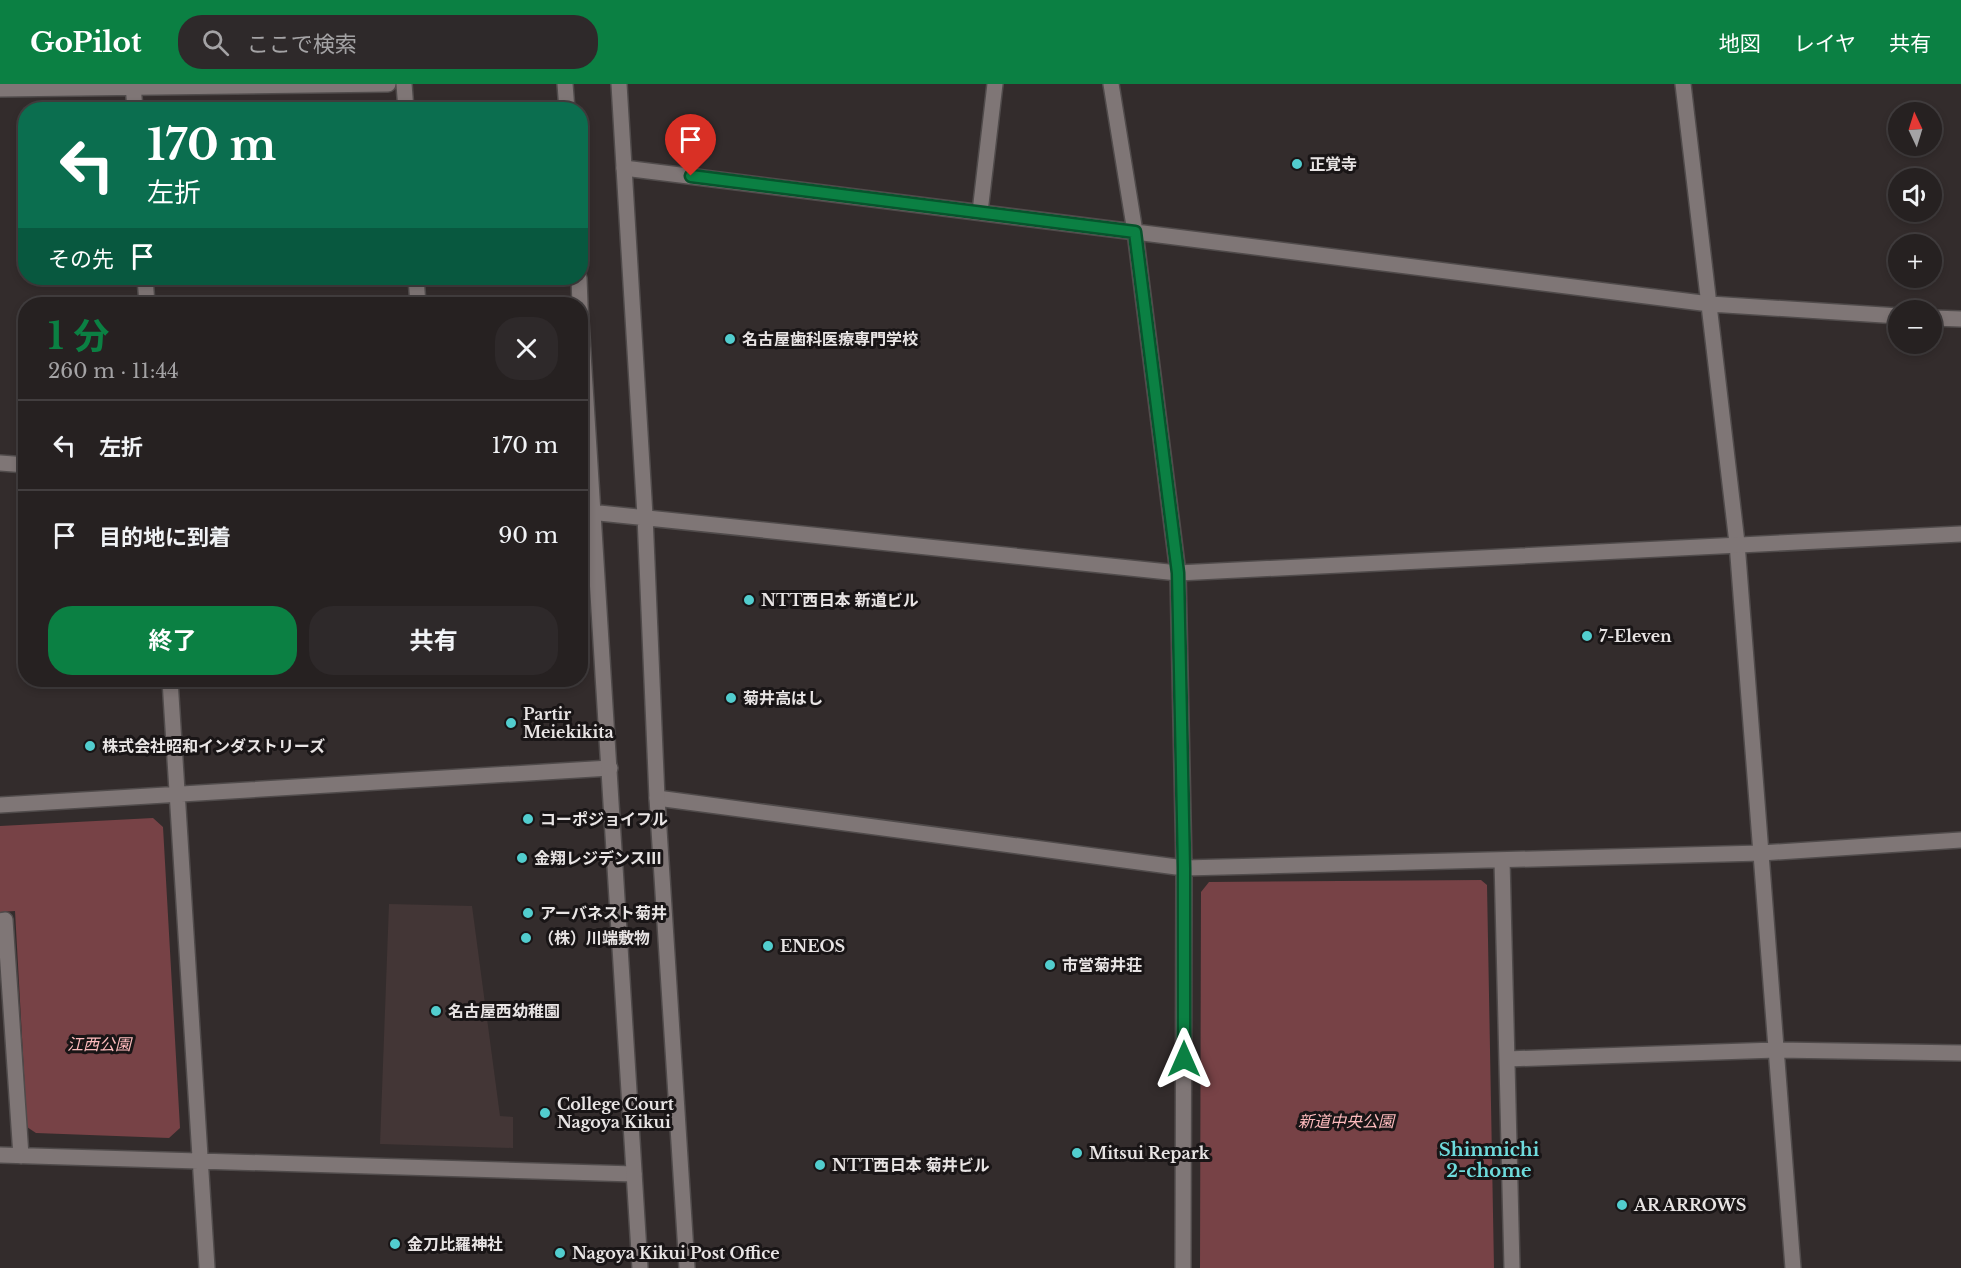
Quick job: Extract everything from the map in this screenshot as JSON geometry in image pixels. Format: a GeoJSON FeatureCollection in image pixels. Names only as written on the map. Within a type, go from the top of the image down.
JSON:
{"type":"FeatureCollection","features":[{"type":"Feature","properties":{"kind":"street"},"geometry":{"type":"LineString","coordinates":[[0,89],[388,84]]}},
{"type":"Feature","properties":{"kind":"street"},"geometry":{"type":"LineString","coordinates":[[404,84],[405,102]]}},
{"type":"Feature","properties":{"kind":"street"},"geometry":{"type":"LineString","coordinates":[[566,84],[567,102]]}},
{"type":"Feature","properties":{"kind":"street"},"geometry":{"type":"LineString","coordinates":[[619,84],[645,516],[657,798],[687,1268]]}},
{"type":"Feature","properties":{"kind":"street"},"geometry":{"type":"LineString","coordinates":[[980,212],[995,84]]}},
{"type":"Feature","properties":{"kind":"street"},"geometry":{"type":"LineString","coordinates":[[1111,84],[1135,232],[1178,573],[1184,868],[1184,1268]]}},
{"type":"Feature","properties":{"kind":"street"},"geometry":{"type":"LineString","coordinates":[[1683,84],[1737,543],[1793,1268]]}},
{"type":"Feature","properties":{"kind":"street"},"geometry":{"type":"LineString","coordinates":[[133,86],[134,102]]}},
{"type":"Feature","properties":{"kind":"street"},"geometry":{"type":"LineString","coordinates":[[624,168],[1710,304],[1888,315]]}},
{"type":"Feature","properties":{"kind":"street"},"geometry":{"type":"LineString","coordinates":[[1942,318],[1961,319]]}},
{"type":"Feature","properties":{"kind":"street"},"geometry":{"type":"LineString","coordinates":[[0,463],[18,464]]}},
{"type":"Feature","properties":{"kind":"street"},"geometry":{"type":"LineString","coordinates":[[588,511],[1178,573],[1737,543],[1961,534]]}},
{"type":"Feature","properties":{"kind":"street"},"geometry":{"type":"LineString","coordinates":[[588,522],[610,768],[640,1268]]}},
{"type":"Feature","properties":{"kind":"street"},"geometry":{"type":"LineString","coordinates":[[170,687],[207,1268]]}},
{"type":"Feature","properties":{"kind":"street"},"geometry":{"type":"LineString","coordinates":[[0,805],[610,768]]}},
{"type":"Feature","properties":{"kind":"street"},"geometry":{"type":"LineString","coordinates":[[657,798],[1184,868],[1761,853],[1961,840]]}},
{"type":"Feature","properties":{"kind":"street"},"geometry":{"type":"LineString","coordinates":[[1502,860],[1512,1268]]}},
{"type":"Feature","properties":{"kind":"street"},"geometry":{"type":"LineString","coordinates":[[0,921],[5,920],[21,1156]]}},
{"type":"Feature","properties":{"kind":"street"},"geometry":{"type":"LineString","coordinates":[[1507,1059],[1776,1050],[1961,1053]]}},
{"type":"Feature","properties":{"kind":"street"},"geometry":{"type":"LineString","coordinates":[[0,1155],[634,1174]]}},
{"type":"Feature","properties":{"kind":"shaded area","name":"名古屋西幼稚園"},"geometry":{"type":"Polygon","coordinates":[[[389,904],[472,906],[500,1116],[513,1117],[513,1148],[380,1144],[389,904]]]}},
{"type":"Feature","properties":{"kind":"green space","name":"江西公園"},"geometry":{"type":"Polygon","coordinates":[[[153,818],[163,827],[180,1128],[169,1138],[36,1133],[27,1127],[15,911],[0,912],[0,826],[153,818]]]}},
{"type":"Feature","properties":{"kind":"green space","name":"新道中央公園"},"geometry":{"type":"Polygon","coordinates":[[[1481,880],[1487,885],[1494,1268],[1200,1268],[1201,892],[1209,882],[1481,880]]]}},
{"type":"Feature","properties":{"kind":"place","name":"正覚寺"},"geometry":{"type":"Point","coordinates":[1297,164]}},
{"type":"Feature","properties":{"kind":"place","name":"名古屋歯科医療専門学校"},"geometry":{"type":"Point","coordinates":[730,339]}},
{"type":"Feature","properties":{"kind":"place","name":"NTT西日本 新道ビル"},"geometry":{"type":"Point","coordinates":[749,600]}},
{"type":"Feature","properties":{"kind":"place","name":"7-Eleven"},"geometry":{"type":"Point","coordinates":[1587,636]}},
{"type":"Feature","properties":{"kind":"place","name":"菊井高はし"},"geometry":{"type":"Point","coordinates":[731,698]}},
{"type":"Feature","properties":{"kind":"place","name":"Partir Meiekikita"},"geometry":{"type":"Point","coordinates":[511,723]}},
{"type":"Feature","properties":{"kind":"place","name":"株式会社昭和インダストリーズ"},"geometry":{"type":"Point","coordinates":[90,746]}},
{"type":"Feature","properties":{"kind":"place","name":"コーポジョイフル"},"geometry":{"type":"Point","coordinates":[528,819]}},
{"type":"Feature","properties":{"kind":"place","name":"金翔レジデンスⅢ"},"geometry":{"type":"Point","coordinates":[522,858]}},
{"type":"Feature","properties":{"kind":"place","name":"アーバネスト菊井"},"geometry":{"type":"Point","coordinates":[528,913]}},
{"type":"Feature","properties":{"kind":"place","name":"（株）川端敷物"},"geometry":{"type":"Point","coordinates":[526,938]}},
{"type":"Feature","properties":{"kind":"place","name":"ENEOS"},"geometry":{"type":"Point","coordinates":[768,946]}},
{"type":"Feature","properties":{"kind":"place","name":"市営菊井荘"},"geometry":{"type":"Point","coordinates":[1050,965]}},
{"type":"Feature","properties":{"kind":"place","name":"名古屋西幼稚園"},"geometry":{"type":"Point","coordinates":[436,1011]}},
{"type":"Feature","properties":{"kind":"place","name":"College Court Nagoya Kikui"},"geometry":{"type":"Point","coordinates":[545,1113]}},
{"type":"Feature","properties":{"kind":"place","name":"Mitsui Repark"},"geometry":{"type":"Point","coordinates":[1077,1153]}},
{"type":"Feature","properties":{"kind":"place","name":"NTT西日本 菊井ビル"},"geometry":{"type":"Point","coordinates":[820,1165]}},
{"type":"Feature","properties":{"kind":"place","name":"AR ARROWS"},"geometry":{"type":"Point","coordinates":[1622,1205]}},
{"type":"Feature","properties":{"kind":"place","name":"金刀比羅神社"},"geometry":{"type":"Point","coordinates":[395,1244]}},
{"type":"Feature","properties":{"kind":"place","name":"Nagoya Kikui Post Office"},"geometry":{"type":"Point","coordinates":[560,1253]}},
{"type":"Feature","properties":{"kind":"district","name":"Shinmichi 2-chome"},"geometry":{"type":"Point","coordinates":[1489,1160]}},
{"type":"Feature","properties":{"kind":"route"},"geometry":{"type":"LineString","coordinates":[[691,176],[1135,232],[1178,573],[1184,868],[1184,1059]]}}]}
